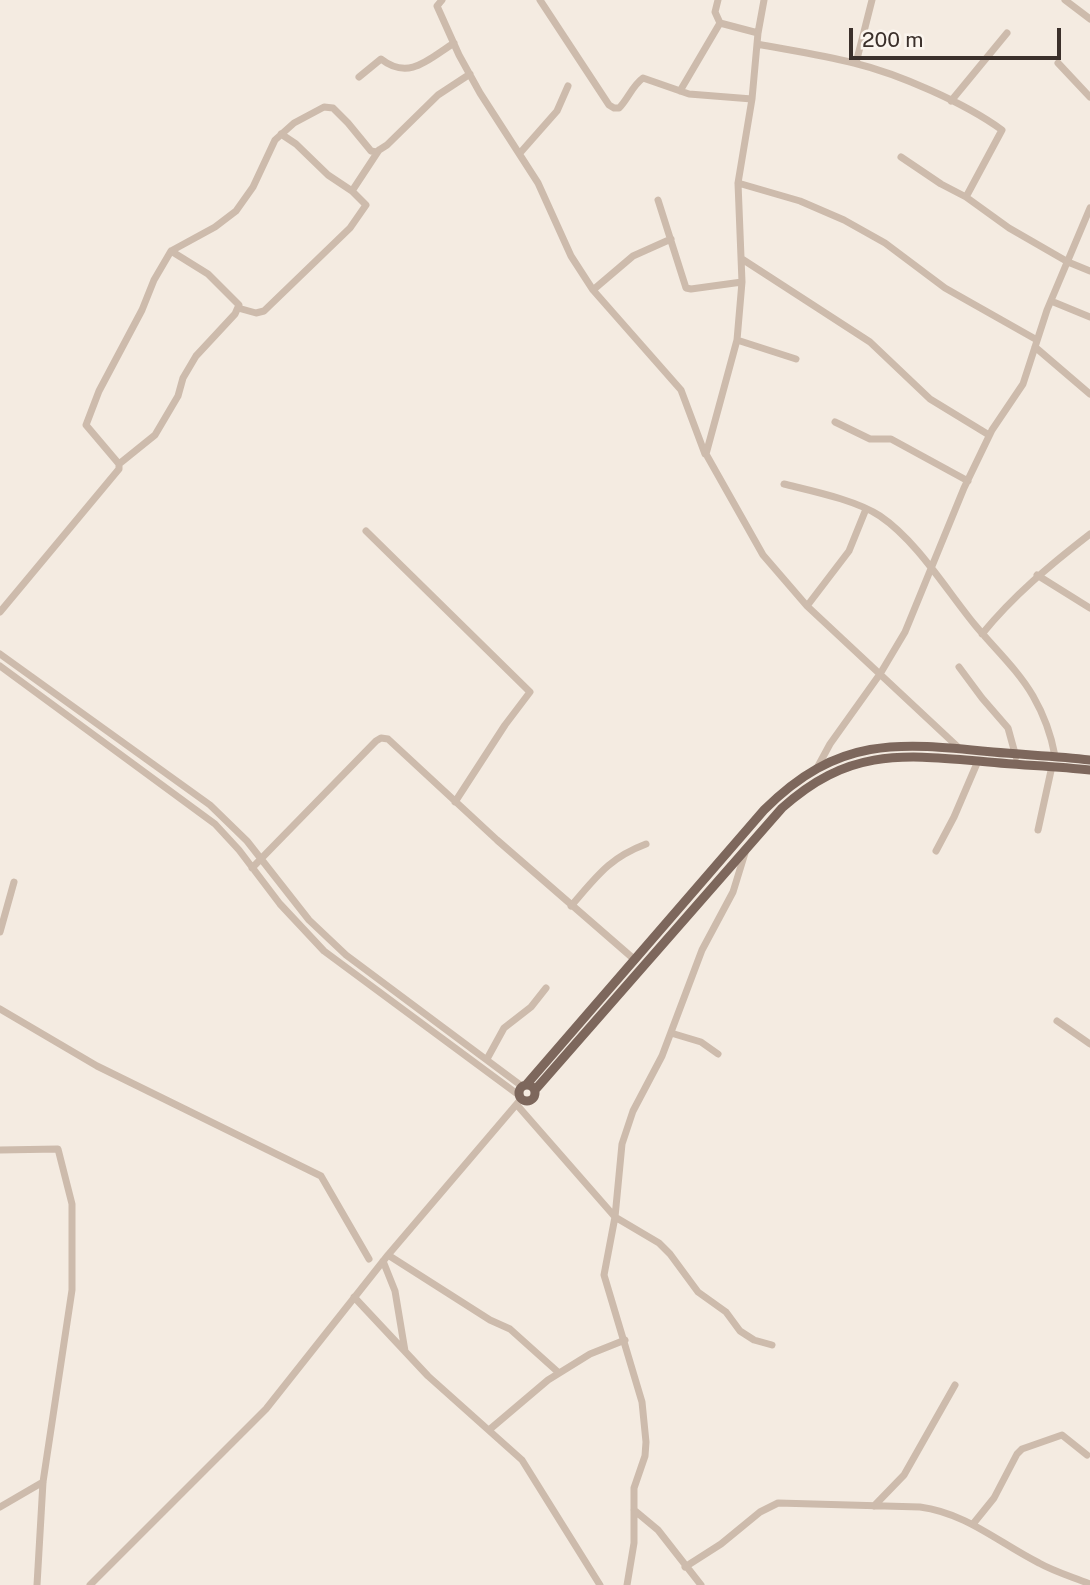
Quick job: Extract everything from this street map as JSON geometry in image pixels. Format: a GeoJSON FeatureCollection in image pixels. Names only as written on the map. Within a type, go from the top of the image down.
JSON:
{"type":"FeatureCollection","features":[{"type":"Feature","properties":{"kind":"main road"},"geometry":{"type":"LineString","coordinates":[[524,1094],[764,810],[797,780],[817,768],[857,751],[875,747],[906,745],[960,749],[1017,759]]}},
{"type":"Feature","properties":{"kind":"main road"},"geometry":{"type":"LineString","coordinates":[[524,1094],[793,798],[826,776],[846,767],[897,756],[937,756],[978,761],[1090,760]]}},
{"type":"Feature","properties":{"kind":"main road"},"geometry":{"type":"LineString","coordinates":[[1054,761],[1090,770]]}},
{"type":"Feature","properties":{"kind":"street"},"geometry":{"type":"LineString","coordinates":[[540,0],[609,105],[614,108],[623,104],[637,82],[643,78],[699,96],[752,99]]}},
{"type":"Feature","properties":{"kind":"street"},"geometry":{"type":"LineString","coordinates":[[718,0],[715,12],[720,23]]}},
{"type":"Feature","properties":{"kind":"street"},"geometry":{"type":"LineString","coordinates":[[706,454],[737,340],[742,282],[738,183],[764,0]]}},
{"type":"Feature","properties":{"kind":"street"},"geometry":{"type":"LineString","coordinates":[[856,63],[872,0]]}},
{"type":"Feature","properties":{"kind":"street"},"geometry":{"type":"LineString","coordinates":[[1065,0],[1090,19]]}},
{"type":"Feature","properties":{"kind":"street"},"geometry":{"type":"LineString","coordinates":[[438,2],[470,74],[538,183],[571,256],[593,290],[681,390],[706,454],[763,555],[807,606],[960,749]]}},
{"type":"Feature","properties":{"kind":"street"},"geometry":{"type":"LineString","coordinates":[[680,91],[720,23]]}},
{"type":"Feature","properties":{"kind":"street"},"geometry":{"type":"LineString","coordinates":[[720,23],[758,33]]}},
{"type":"Feature","properties":{"kind":"street"},"geometry":{"type":"LineString","coordinates":[[951,101],[1007,33]]}},
{"type":"Feature","properties":{"kind":"street"},"geometry":{"type":"LineString","coordinates":[[359,77],[381,59],[396,67],[413,69],[454,43]]}},
{"type":"Feature","properties":{"kind":"street"},"geometry":{"type":"LineString","coordinates":[[757,44],[856,63],[951,101],[987,119],[1002,130],[965,197]]}},
{"type":"Feature","properties":{"kind":"street"},"geometry":{"type":"LineString","coordinates":[[1058,64],[1090,97]]}},
{"type":"Feature","properties":{"kind":"street"},"geometry":{"type":"LineString","coordinates":[[352,191],[379,150],[438,95],[470,74]]}},
{"type":"Feature","properties":{"kind":"street"},"geometry":{"type":"LineString","coordinates":[[520,153],[557,111],[568,86]]}},
{"type":"Feature","properties":{"kind":"street"},"geometry":{"type":"LineString","coordinates":[[119,464],[86,425],[99,391],[171,251],[215,228],[236,211],[253,187],[275,140],[294,123],[324,107],[332,108],[371,151],[379,150]]}},
{"type":"Feature","properties":{"kind":"street"},"geometry":{"type":"LineString","coordinates":[[238,308],[256,313],[264,311],[350,228],[366,205],[281,134]]}},
{"type":"Feature","properties":{"kind":"street"},"geometry":{"type":"LineString","coordinates":[[901,157],[1009,228],[1068,262],[1090,271]]}},
{"type":"Feature","properties":{"kind":"street"},"geometry":{"type":"LineString","coordinates":[[738,183],[800,201],[844,220],[885,243],[945,288],[1036,343],[1090,394]]}},
{"type":"Feature","properties":{"kind":"street"},"geometry":{"type":"LineString","coordinates":[[658,200],[686,288],[742,282]]}},
{"type":"Feature","properties":{"kind":"street"},"geometry":{"type":"LineString","coordinates":[[817,768],[830,744],[880,674],[905,632],[989,435],[1023,384],[1051,301],[1090,208]]}},
{"type":"Feature","properties":{"kind":"street"},"geometry":{"type":"LineString","coordinates":[[593,290],[633,256],[671,239]]}},
{"type":"Feature","properties":{"kind":"street"},"geometry":{"type":"LineString","coordinates":[[0,612],[119,469],[119,464],[155,435],[178,396],[183,378],[196,356],[238,308],[239,305],[208,274],[171,251]]}},
{"type":"Feature","properties":{"kind":"street"},"geometry":{"type":"LineString","coordinates":[[741,258],[868,340],[930,399],[989,435]]}},
{"type":"Feature","properties":{"kind":"street"},"geometry":{"type":"LineString","coordinates":[[1051,301],[1090,317]]}},
{"type":"Feature","properties":{"kind":"street"},"geometry":{"type":"LineString","coordinates":[[737,340],[796,359]]}},
{"type":"Feature","properties":{"kind":"street"},"geometry":{"type":"LineString","coordinates":[[835,422],[870,439],[891,439],[968,481]]}},
{"type":"Feature","properties":{"kind":"street"},"geometry":{"type":"LineString","coordinates":[[784,484],[820,492],[866,509],[893,526],[932,569],[1032,694],[1051,734],[1054,761],[1038,830]]}},
{"type":"Feature","properties":{"kind":"street"},"geometry":{"type":"LineString","coordinates":[[807,606],[849,551],[866,509]]}},
{"type":"Feature","properties":{"kind":"street"},"geometry":{"type":"LineString","coordinates":[[366,531],[530,692],[455,802]]}},
{"type":"Feature","properties":{"kind":"street"},"geometry":{"type":"LineString","coordinates":[[982,634],[1004,607],[1037,575],[1090,534]]}},
{"type":"Feature","properties":{"kind":"street"},"geometry":{"type":"LineString","coordinates":[[1037,575],[1090,608]]}},
{"type":"Feature","properties":{"kind":"street"},"geometry":{"type":"LineString","coordinates":[[0,654],[210,805],[247,841],[309,920],[345,955],[487,1059],[524,1094],[615,1217],[659,1243],[698,1292],[719,1306],[740,1331],[754,1340],[772,1345]]}},
{"type":"Feature","properties":{"kind":"street"},"geometry":{"type":"LineString","coordinates":[[0,666],[202,813],[227,837],[280,904],[324,951],[524,1094]]}},
{"type":"Feature","properties":{"kind":"street"},"geometry":{"type":"LineString","coordinates":[[960,667],[988,706],[1008,728],[1017,759]]}},
{"type":"Feature","properties":{"kind":"street"},"geometry":{"type":"LineString","coordinates":[[252,868],[376,741],[381,738],[388,739],[571,906],[635,960]]}},
{"type":"Feature","properties":{"kind":"street"},"geometry":{"type":"LineString","coordinates":[[936,851],[978,761]]}},
{"type":"Feature","properties":{"kind":"street"},"geometry":{"type":"LineString","coordinates":[[571,906],[612,861],[646,844]]}},
{"type":"Feature","properties":{"kind":"street"},"geometry":{"type":"LineString","coordinates":[[627,1585],[634,1543],[636,1479],[645,1455],[646,1442],[642,1402],[604,1275],[615,1217],[618,1174],[625,1132],[633,1111],[663,1056],[702,950],[733,892],[745,852]]}},
{"type":"Feature","properties":{"kind":"street"},"geometry":{"type":"LineString","coordinates":[[0,932],[14,882]]}},
{"type":"Feature","properties":{"kind":"street"},"geometry":{"type":"LineString","coordinates":[[487,1059],[504,1028],[531,1006],[546,988]]}},
{"type":"Feature","properties":{"kind":"street"},"geometry":{"type":"LineString","coordinates":[[0,1009],[97,1066],[321,1176],[369,1259]]}},
{"type":"Feature","properties":{"kind":"street"},"geometry":{"type":"LineString","coordinates":[[1057,1021],[1090,1044]]}},
{"type":"Feature","properties":{"kind":"street"},"geometry":{"type":"LineString","coordinates":[[671,1033],[701,1042],[718,1054]]}},
{"type":"Feature","properties":{"kind":"street"},"geometry":{"type":"LineString","coordinates":[[90,1585],[266,1409],[385,1258],[524,1094]]}},
{"type":"Feature","properties":{"kind":"street"},"geometry":{"type":"LineString","coordinates":[[0,1150],[58,1149],[72,1203],[72,1290],[43,1482],[37,1585]]}},
{"type":"Feature","properties":{"kind":"street"},"geometry":{"type":"LineString","coordinates":[[385,1258],[395,1291],[405,1351]]}},
{"type":"Feature","properties":{"kind":"street"},"geometry":{"type":"LineString","coordinates":[[385,1258],[510,1329],[559,1373]]}},
{"type":"Feature","properties":{"kind":"street"},"geometry":{"type":"LineString","coordinates":[[354,1297],[442,1390],[522,1460],[600,1585]]}},
{"type":"Feature","properties":{"kind":"street"},"geometry":{"type":"LineString","coordinates":[[489,1430],[548,1380],[590,1354],[625,1340]]}},
{"type":"Feature","properties":{"kind":"street"},"geometry":{"type":"LineString","coordinates":[[874,1506],[904,1475],[955,1385]]}},
{"type":"Feature","properties":{"kind":"street"},"geometry":{"type":"LineString","coordinates":[[972,1524],[994,1498],[1022,1449],[1062,1435],[1087,1455]]}},
{"type":"Feature","properties":{"kind":"street"},"geometry":{"type":"LineString","coordinates":[[3,1503],[43,1482]]}},
{"type":"Feature","properties":{"kind":"street"},"geometry":{"type":"LineString","coordinates":[[685,1567],[721,1544],[760,1512],[778,1503],[874,1506],[936,1509],[972,1524],[1039,1564],[1090,1584]]}},
{"type":"Feature","properties":{"kind":"street"},"geometry":{"type":"LineString","coordinates":[[634,1510],[658,1530],[701,1585]]}}]}
